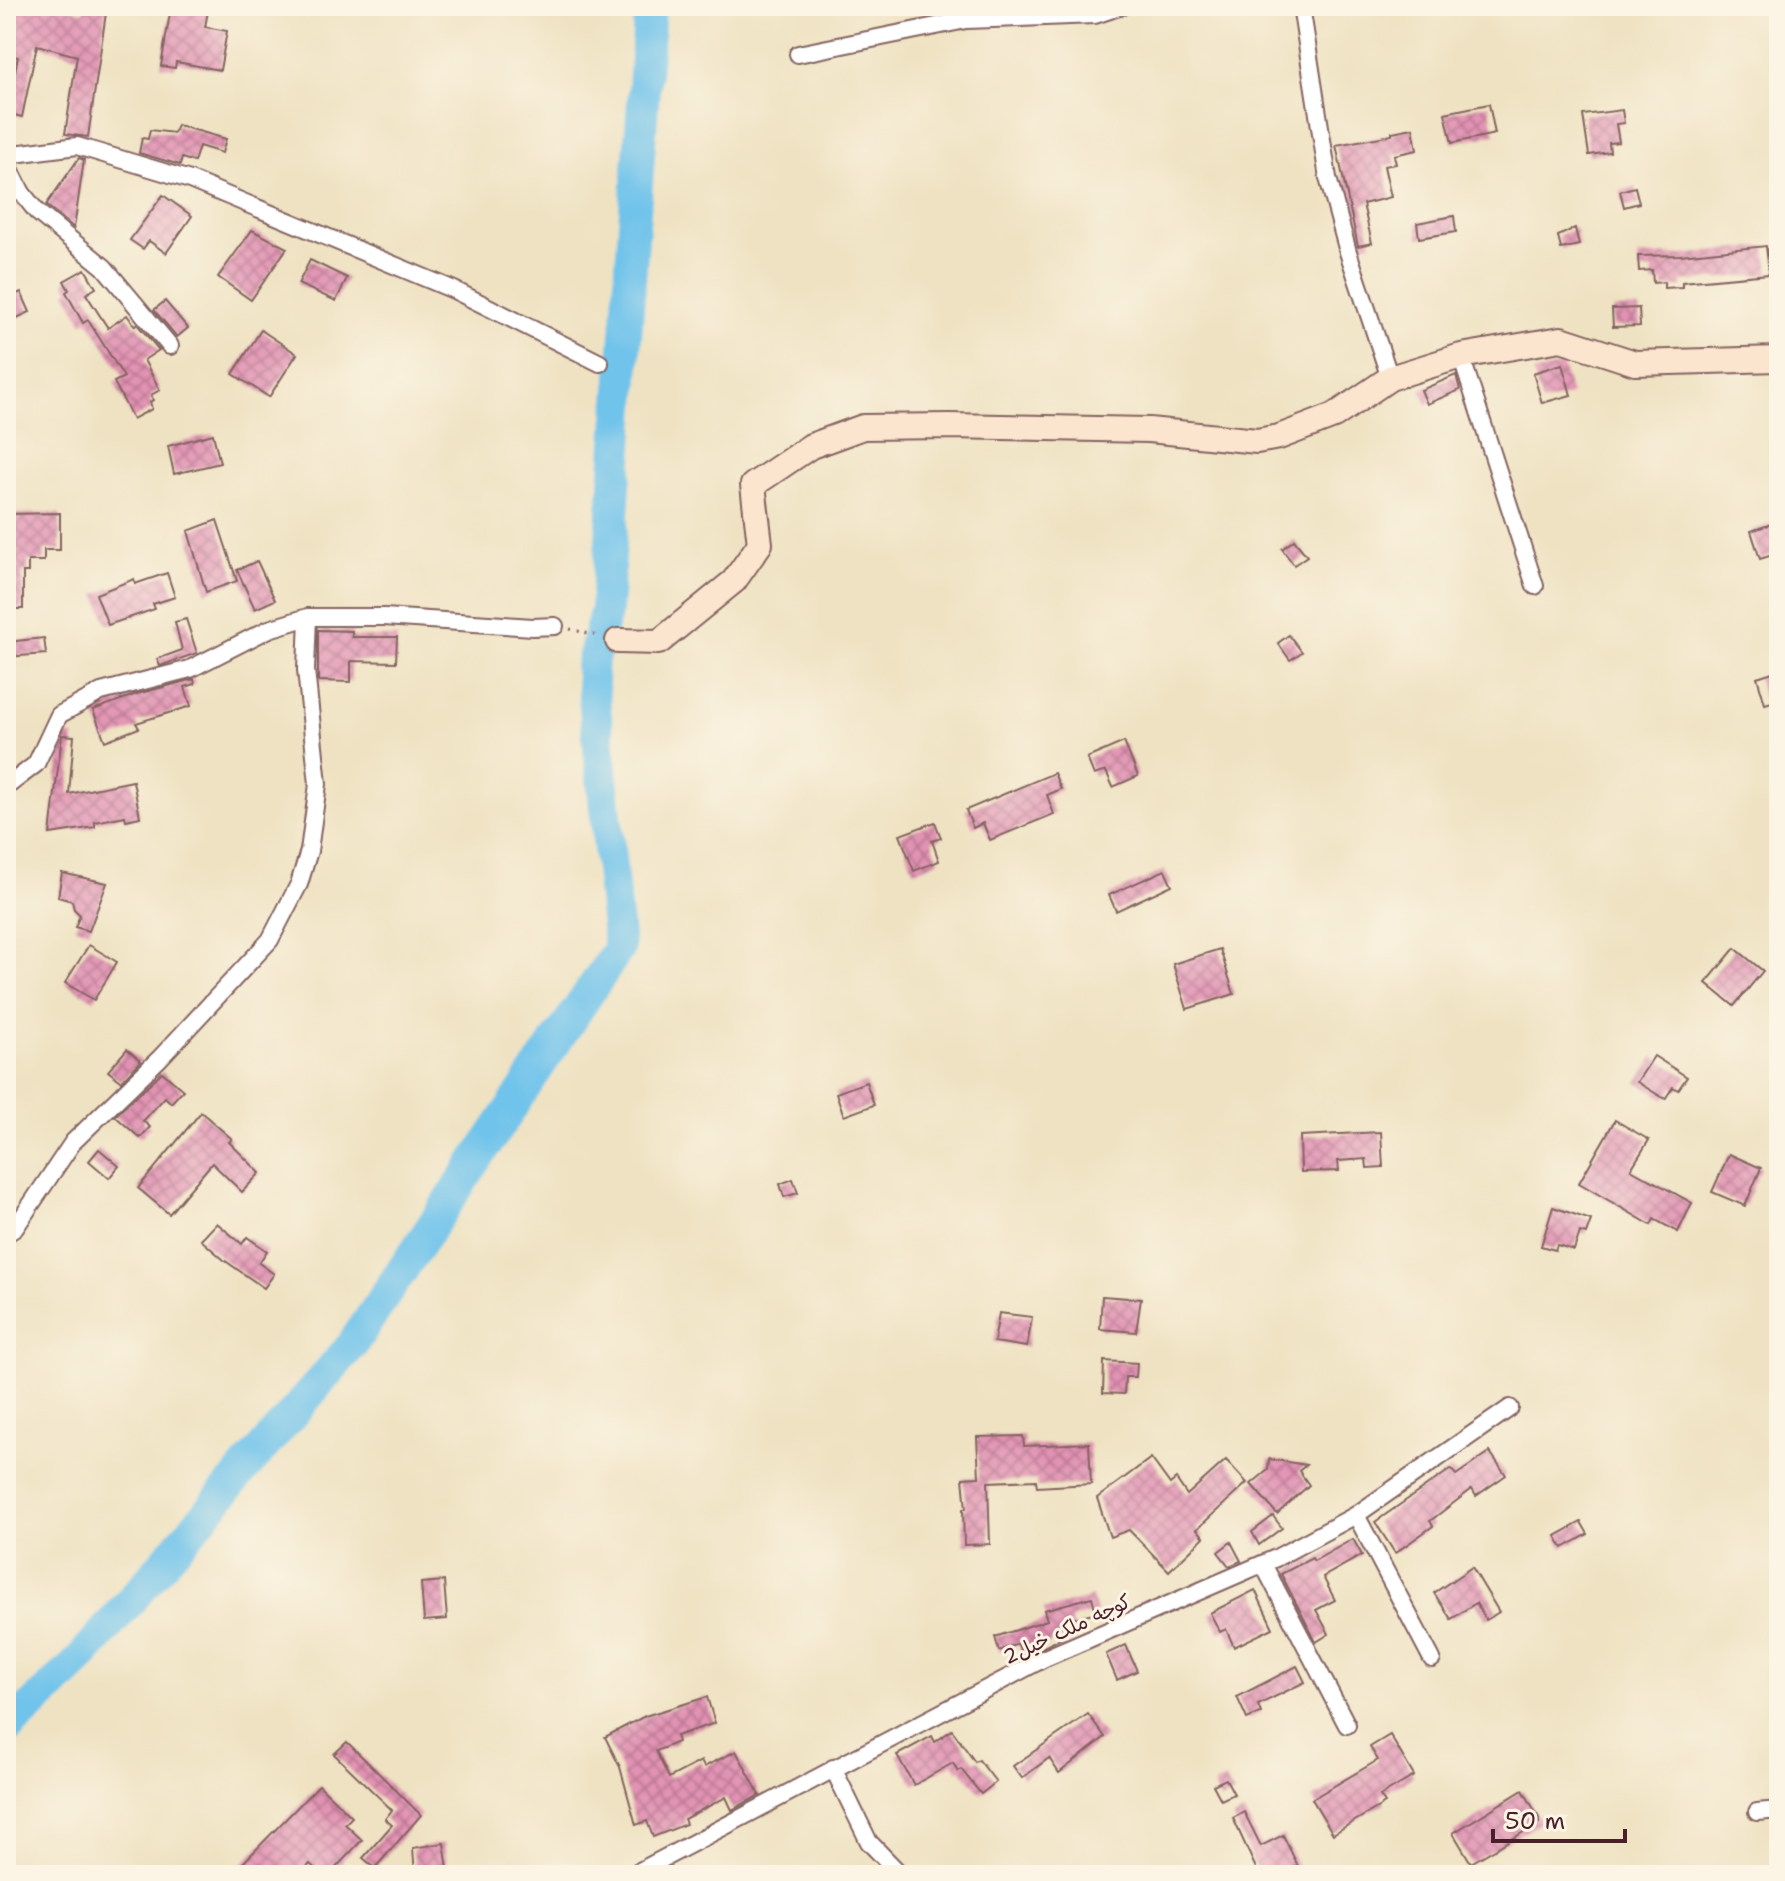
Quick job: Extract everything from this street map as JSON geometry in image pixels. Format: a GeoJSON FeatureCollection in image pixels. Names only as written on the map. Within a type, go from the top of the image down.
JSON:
{"type":"FeatureCollection","features":[{"type":"Feature","properties":{"kind":"street"},"geometry":{"type":"LineString","coordinates":[[798,54],[966,20],[1095,15],[1122,6]]}},
{"type":"Feature","properties":{"kind":"street"},"geometry":{"type":"LineString","coordinates":[[1301,6],[1328,178],[1348,252],[1390,378]]}},
{"type":"Feature","properties":{"kind":"street"},"geometry":{"type":"LineString","coordinates":[[6,155],[77,146],[190,180],[454,290],[600,363]]}},
{"type":"Feature","properties":{"kind":"street"},"geometry":{"type":"LineString","coordinates":[[6,161],[22,193],[37,212],[104,267],[170,346]]}},
{"type":"Feature","properties":{"kind":"street"},"geometry":{"type":"LineString","coordinates":[[618,641],[659,642],[734,581],[760,544],[753,485],[811,446],[863,427],[1149,430],[1257,441],[1279,437],[1334,416],[1390,378],[1461,356],[1561,339],[1635,363],[1777,362]]}},
{"type":"Feature","properties":{"kind":"street"},"geometry":{"type":"LineString","coordinates":[[1461,356],[1535,586]]}},
{"type":"Feature","properties":{"kind":"street"},"geometry":{"type":"LineString","coordinates":[[6,1234],[15,1228],[73,1142],[160,1058],[270,940],[299,884],[309,851],[318,784],[306,670],[308,617]]}},
{"type":"Feature","properties":{"kind":"street"},"geometry":{"type":"LineString","coordinates":[[6,787],[36,764],[59,715],[73,707],[101,692],[190,669],[269,629],[308,617],[384,617],[555,626]]}},
{"type":"Feature","properties":{"kind":"street","name":"کوچه ملک خیل2"},"geometry":{"type":"LineString","coordinates":[[632,1875],[1045,1658],[1263,1564],[1356,1515],[1510,1408]]}},
{"type":"Feature","properties":{"kind":"street"},"geometry":{"type":"LineString","coordinates":[[1356,1515],[1432,1659]]}},
{"type":"Feature","properties":{"kind":"street"},"geometry":{"type":"LineString","coordinates":[[1263,1564],[1347,1725]]}},
{"type":"Feature","properties":{"kind":"street"},"geometry":{"type":"LineString","coordinates":[[833,1768],[869,1842],[901,1875]]}},
{"type":"Feature","properties":{"kind":"street"},"geometry":{"type":"LineString","coordinates":[[1757,1812],[1779,1810]]}},
{"type":"Feature","properties":{"kind":"path"},"geometry":{"type":"LineString","coordinates":[[555,626],[618,641]]}},
{"type":"Feature","properties":{"kind":"building"},"geometry":{"type":"Polygon","coordinates":[[[6,6],[59,6],[84,12],[84,6],[107,6],[88,137],[65,134],[77,56],[37,45],[22,117],[6,113],[6,84],[12,85],[18,57],[6,54],[6,6]]]}},
{"type":"Feature","properties":{"kind":"building"},"geometry":{"type":"Polygon","coordinates":[[[171,7],[208,11],[205,27],[227,31],[220,70],[176,62],[175,68],[161,66],[171,7]]]}},
{"type":"Feature","properties":{"kind":"building"},"geometry":{"type":"Polygon","coordinates":[[[1489,104],[1495,134],[1452,143],[1445,113],[1489,104]]]}},
{"type":"Feature","properties":{"kind":"building"},"geometry":{"type":"Polygon","coordinates":[[[1622,110],[1624,123],[1616,124],[1619,142],[1609,143],[1610,152],[1589,155],[1583,115],[1622,110]]]}},
{"type":"Feature","properties":{"kind":"building"},"geometry":{"type":"Polygon","coordinates":[[[177,125],[226,139],[222,153],[199,146],[194,162],[182,158],[180,165],[139,153],[142,138],[148,139],[150,130],[174,133],[177,125]]]}},
{"type":"Feature","properties":{"kind":"building"},"geometry":{"type":"Polygon","coordinates":[[[1413,128],[1417,150],[1394,155],[1396,164],[1384,166],[1391,197],[1363,204],[1372,243],[1358,246],[1336,145],[1413,128]]]}},
{"type":"Feature","properties":{"kind":"building"},"geometry":{"type":"Polygon","coordinates":[[[79,158],[84,160],[74,228],[46,205],[79,158]]]}},
{"type":"Feature","properties":{"kind":"building"},"geometry":{"type":"Polygon","coordinates":[[[1635,187],[1639,203],[1624,207],[1620,191],[1635,187]]]}},
{"type":"Feature","properties":{"kind":"building"},"geometry":{"type":"Polygon","coordinates":[[[163,195],[192,216],[166,253],[149,241],[143,249],[130,240],[163,195]]]}},
{"type":"Feature","properties":{"kind":"building"},"geometry":{"type":"Polygon","coordinates":[[[1454,216],[1456,232],[1419,238],[1417,223],[1454,216]]]}},
{"type":"Feature","properties":{"kind":"building"},"geometry":{"type":"Polygon","coordinates":[[[1575,228],[1579,245],[1561,249],[1558,236],[1575,228]]]}},
{"type":"Feature","properties":{"kind":"building"},"geometry":{"type":"Polygon","coordinates":[[[252,230],[287,248],[251,300],[218,277],[252,230]]]}},
{"type":"Feature","properties":{"kind":"building"},"geometry":{"type":"Polygon","coordinates":[[[1766,246],[1769,274],[1682,282],[1682,287],[1664,288],[1664,282],[1653,283],[1652,270],[1639,271],[1638,256],[1766,246]]]}},
{"type":"Feature","properties":{"kind":"building"},"geometry":{"type":"Polygon","coordinates":[[[310,260],[347,278],[336,301],[298,284],[310,260]]]}},
{"type":"Feature","properties":{"kind":"building"},"geometry":{"type":"Polygon","coordinates":[[[85,269],[96,288],[86,294],[108,328],[127,315],[159,350],[144,360],[160,390],[151,395],[152,409],[133,419],[114,382],[124,377],[88,320],[83,323],[66,292],[69,290],[64,281],[85,269]]]}},
{"type":"Feature","properties":{"kind":"building"},"geometry":{"type":"Polygon","coordinates":[[[21,292],[30,312],[6,323],[6,299],[21,292]]]}},
{"type":"Feature","properties":{"kind":"building"},"geometry":{"type":"Polygon","coordinates":[[[165,301],[188,328],[177,337],[154,310],[165,301]]]}},
{"type":"Feature","properties":{"kind":"building"},"geometry":{"type":"Polygon","coordinates":[[[1639,308],[1640,326],[1613,327],[1612,309],[1639,308]]]}},
{"type":"Feature","properties":{"kind":"building"},"geometry":{"type":"Polygon","coordinates":[[[261,330],[297,354],[269,397],[233,374],[261,330]]]}},
{"type":"Feature","properties":{"kind":"building"},"geometry":{"type":"Polygon","coordinates":[[[1562,364],[1571,395],[1542,403],[1533,373],[1562,364]]]}},
{"type":"Feature","properties":{"kind":"building"},"geometry":{"type":"Polygon","coordinates":[[[1456,375],[1460,390],[1427,404],[1421,390],[1456,375]]]}},
{"type":"Feature","properties":{"kind":"building"},"geometry":{"type":"Polygon","coordinates":[[[213,434],[220,463],[174,474],[168,446],[213,434]]]}},
{"type":"Feature","properties":{"kind":"building"},"geometry":{"type":"Polygon","coordinates":[[[60,513],[60,550],[44,550],[44,561],[28,561],[28,572],[23,572],[23,609],[6,609],[6,559],[10,559],[9,514],[60,513]]]}},
{"type":"Feature","properties":{"kind":"building"},"geometry":{"type":"Polygon","coordinates":[[[217,520],[237,581],[206,592],[188,531],[217,520]]]}},
{"type":"Feature","properties":{"kind":"building"},"geometry":{"type":"Polygon","coordinates":[[[1774,523],[1779,553],[1760,559],[1751,531],[1774,523]]]}},
{"type":"Feature","properties":{"kind":"building"},"geometry":{"type":"Polygon","coordinates":[[[1294,540],[1307,556],[1294,565],[1282,549],[1294,540]]]}},
{"type":"Feature","properties":{"kind":"building"},"geometry":{"type":"Polygon","coordinates":[[[257,561],[275,600],[255,609],[237,570],[257,561]]]}},
{"type":"Feature","properties":{"kind":"building"},"geometry":{"type":"Polygon","coordinates":[[[167,573],[175,597],[153,604],[155,609],[108,625],[96,594],[134,579],[135,584],[167,573]]]}},
{"type":"Feature","properties":{"kind":"building"},"geometry":{"type":"Polygon","coordinates":[[[186,619],[197,653],[160,666],[157,659],[182,650],[175,622],[186,619]]]}},
{"type":"Feature","properties":{"kind":"building"},"geometry":{"type":"Polygon","coordinates":[[[318,630],[352,631],[352,637],[397,637],[396,662],[351,661],[351,682],[318,681],[318,630]]]}},
{"type":"Feature","properties":{"kind":"building"},"geometry":{"type":"Polygon","coordinates":[[[1289,635],[1302,652],[1290,660],[1278,643],[1289,635]]]}},
{"type":"Feature","properties":{"kind":"building"},"geometry":{"type":"Polygon","coordinates":[[[44,638],[46,654],[6,657],[6,642],[44,638]]]}},
{"type":"Feature","properties":{"kind":"building"},"geometry":{"type":"Polygon","coordinates":[[[1779,670],[1779,700],[1765,704],[1757,677],[1779,670]]]}},
{"type":"Feature","properties":{"kind":"building"},"geometry":{"type":"Polygon","coordinates":[[[194,679],[195,684],[185,687],[191,706],[136,723],[139,728],[105,741],[93,710],[194,679]]]}},
{"type":"Feature","properties":{"kind":"building"},"geometry":{"type":"Polygon","coordinates":[[[62,735],[74,736],[69,794],[133,781],[140,817],[126,820],[125,816],[95,822],[95,827],[50,834],[62,735]]]}},
{"type":"Feature","properties":{"kind":"building"},"geometry":{"type":"Polygon","coordinates":[[[1124,742],[1138,776],[1113,787],[1106,771],[1094,775],[1087,758],[1124,742]]]}},
{"type":"Feature","properties":{"kind":"building"},"geometry":{"type":"Polygon","coordinates":[[[1054,773],[1061,789],[1047,795],[1054,814],[990,840],[983,823],[973,828],[966,810],[1054,773]]]}},
{"type":"Feature","properties":{"kind":"building"},"geometry":{"type":"Polygon","coordinates":[[[935,822],[941,838],[932,841],[939,861],[914,871],[900,835],[935,822]]]}},
{"type":"Feature","properties":{"kind":"building"},"geometry":{"type":"Polygon","coordinates":[[[1165,870],[1172,885],[1116,911],[1109,895],[1165,870]]]}},
{"type":"Feature","properties":{"kind":"building"},"geometry":{"type":"Polygon","coordinates":[[[62,873],[107,883],[89,931],[75,927],[80,915],[72,901],[58,897],[62,873]]]}},
{"type":"Feature","properties":{"kind":"building"},"geometry":{"type":"Polygon","coordinates":[[[89,945],[117,962],[94,1000],[65,983],[89,945]]]}},
{"type":"Feature","properties":{"kind":"building"},"geometry":{"type":"Polygon","coordinates":[[[1735,948],[1763,971],[1734,1006],[1706,983],[1735,948]]]}},
{"type":"Feature","properties":{"kind":"building"},"geometry":{"type":"Polygon","coordinates":[[[1220,949],[1234,994],[1187,1009],[1173,964],[1220,949]]]}},
{"type":"Feature","properties":{"kind":"building"},"geometry":{"type":"Polygon","coordinates":[[[127,1049],[141,1061],[121,1081],[108,1071],[127,1049]]]}},
{"type":"Feature","properties":{"kind":"building"},"geometry":{"type":"Polygon","coordinates":[[[1654,1056],[1687,1077],[1678,1090],[1673,1087],[1665,1099],[1637,1082],[1654,1056]]]}},
{"type":"Feature","properties":{"kind":"building"},"geometry":{"type":"Polygon","coordinates":[[[162,1072],[183,1090],[171,1103],[165,1097],[143,1121],[150,1127],[140,1138],[115,1116],[162,1072]]]}},
{"type":"Feature","properties":{"kind":"building"},"geometry":{"type":"Polygon","coordinates":[[[866,1082],[874,1105],[844,1116],[836,1093],[866,1082]]]}},
{"type":"Feature","properties":{"kind":"building"},"geometry":{"type":"Polygon","coordinates":[[[201,1112],[232,1139],[229,1142],[260,1173],[242,1192],[212,1163],[169,1214],[138,1188],[201,1112]]]}},
{"type":"Feature","properties":{"kind":"building"},"geometry":{"type":"Polygon","coordinates":[[[1615,1120],[1649,1140],[1631,1169],[1692,1203],[1678,1232],[1654,1219],[1651,1225],[1579,1183],[1615,1120]]]}},
{"type":"Feature","properties":{"kind":"building"},"geometry":{"type":"Polygon","coordinates":[[[1381,1132],[1383,1167],[1367,1168],[1366,1159],[1338,1161],[1339,1171],[1301,1172],[1300,1136],[1381,1132]]]}},
{"type":"Feature","properties":{"kind":"building"},"geometry":{"type":"Polygon","coordinates":[[[99,1149],[119,1166],[109,1178],[89,1161],[99,1149]]]}},
{"type":"Feature","properties":{"kind":"building"},"geometry":{"type":"Polygon","coordinates":[[[1729,1154],[1761,1168],[1745,1206],[1712,1192],[1729,1154]]]}},
{"type":"Feature","properties":{"kind":"building"},"geometry":{"type":"Polygon","coordinates":[[[793,1179],[798,1193],[784,1197],[780,1184],[793,1179]]]}},
{"type":"Feature","properties":{"kind":"building"},"geometry":{"type":"Polygon","coordinates":[[[1553,1207],[1591,1220],[1586,1234],[1580,1232],[1574,1250],[1557,1245],[1555,1250],[1541,1246],[1553,1207]]]}},
{"type":"Feature","properties":{"kind":"building"},"geometry":{"type":"Polygon","coordinates":[[[217,1223],[242,1244],[247,1237],[267,1251],[259,1263],[274,1274],[264,1288],[201,1240],[217,1223]]]}},
{"type":"Feature","properties":{"kind":"building"},"geometry":{"type":"Polygon","coordinates":[[[1102,1296],[1141,1299],[1136,1332],[1100,1329],[1102,1296]]]}},
{"type":"Feature","properties":{"kind":"building"},"geometry":{"type":"Polygon","coordinates":[[[999,1313],[1032,1317],[1027,1347],[994,1342],[999,1313]]]}},
{"type":"Feature","properties":{"kind":"building"},"geometry":{"type":"Polygon","coordinates":[[[1104,1361],[1137,1363],[1136,1377],[1125,1377],[1124,1394],[1103,1393],[1104,1361]]]}},
{"type":"Feature","properties":{"kind":"building"},"geometry":{"type":"Polygon","coordinates":[[[1023,1436],[1024,1446],[1089,1443],[1091,1484],[1037,1487],[1036,1480],[988,1482],[990,1544],[964,1545],[963,1509],[966,1509],[963,1478],[979,1477],[977,1437],[1023,1436]]]}},
{"type":"Feature","properties":{"kind":"building"},"geometry":{"type":"Polygon","coordinates":[[[1490,1452],[1506,1475],[1476,1496],[1472,1489],[1430,1521],[1433,1526],[1395,1553],[1375,1522],[1451,1469],[1456,1475],[1490,1452]]]}},
{"type":"Feature","properties":{"kind":"building"},"geometry":{"type":"Polygon","coordinates":[[[1151,1458],[1170,1484],[1176,1479],[1187,1495],[1226,1460],[1247,1483],[1197,1529],[1204,1537],[1169,1571],[1129,1530],[1110,1537],[1097,1498],[1151,1458]]]}},
{"type":"Feature","properties":{"kind":"building"},"geometry":{"type":"Polygon","coordinates":[[[1269,1459],[1306,1465],[1299,1471],[1309,1485],[1277,1514],[1251,1484],[1268,1470],[1269,1459]]]}},
{"type":"Feature","properties":{"kind":"building"},"geometry":{"type":"Polygon","coordinates":[[[1273,1516],[1282,1528],[1259,1545],[1252,1532],[1273,1516]]]}},
{"type":"Feature","properties":{"kind":"building"},"geometry":{"type":"Polygon","coordinates":[[[1581,1522],[1588,1534],[1563,1548],[1556,1536],[1581,1522]]]}},
{"type":"Feature","properties":{"kind":"building"},"geometry":{"type":"Polygon","coordinates":[[[1353,1539],[1362,1555],[1323,1577],[1335,1600],[1316,1610],[1329,1634],[1316,1642],[1281,1574],[1312,1558],[1314,1561],[1353,1539]]]}},
{"type":"Feature","properties":{"kind":"building"},"geometry":{"type":"Polygon","coordinates":[[[1231,1542],[1241,1561],[1229,1566],[1218,1552],[1231,1542]]]}},
{"type":"Feature","properties":{"kind":"building"},"geometry":{"type":"Polygon","coordinates":[[[1472,1567],[1499,1612],[1486,1620],[1476,1603],[1451,1619],[1434,1593],[1472,1567]]]}},
{"type":"Feature","properties":{"kind":"building"},"geometry":{"type":"Polygon","coordinates":[[[444,1581],[447,1619],[424,1621],[421,1583],[444,1581]]]}},
{"type":"Feature","properties":{"kind":"building"},"geometry":{"type":"Polygon","coordinates":[[[1255,1590],[1273,1628],[1234,1647],[1226,1629],[1220,1632],[1210,1613],[1255,1590]]]}},
{"type":"Feature","properties":{"kind":"building"},"geometry":{"type":"Polygon","coordinates":[[[1092,1597],[1096,1612],[1071,1619],[1073,1629],[1062,1632],[1064,1637],[1023,1657],[1018,1644],[999,1651],[995,1637],[1047,1620],[1044,1610],[1092,1597]]]}},
{"type":"Feature","properties":{"kind":"building"},"geometry":{"type":"Polygon","coordinates":[[[1126,1645],[1137,1671],[1117,1680],[1106,1654],[1126,1645]]]}},
{"type":"Feature","properties":{"kind":"building"},"geometry":{"type":"Polygon","coordinates":[[[1297,1666],[1305,1682],[1258,1705],[1261,1713],[1247,1719],[1237,1697],[1297,1666]]]}},
{"type":"Feature","properties":{"kind":"building"},"geometry":{"type":"Polygon","coordinates":[[[707,1697],[715,1723],[676,1736],[678,1742],[656,1751],[669,1778],[701,1761],[704,1767],[736,1751],[760,1795],[732,1810],[726,1797],[684,1819],[686,1824],[653,1837],[647,1821],[636,1825],[620,1767],[605,1737],[645,1716],[707,1697]]]}},
{"type":"Feature","properties":{"kind":"building"},"geometry":{"type":"Polygon","coordinates":[[[1088,1714],[1105,1737],[1059,1773],[1049,1758],[1022,1778],[1013,1766],[1088,1714]]]}},
{"type":"Feature","properties":{"kind":"building"},"geometry":{"type":"Polygon","coordinates":[[[952,1730],[975,1762],[979,1760],[996,1782],[981,1794],[953,1763],[914,1785],[897,1755],[932,1736],[935,1742],[952,1730]]]}},
{"type":"Feature","properties":{"kind":"building"},"geometry":{"type":"Polygon","coordinates":[[[1390,1735],[1414,1776],[1380,1796],[1385,1803],[1333,1834],[1312,1799],[1378,1760],[1370,1747],[1390,1735]]]}},
{"type":"Feature","properties":{"kind":"building"},"geometry":{"type":"Polygon","coordinates":[[[347,1742],[421,1815],[375,1868],[363,1858],[392,1825],[385,1819],[392,1810],[334,1754],[347,1742]]]}},
{"type":"Feature","properties":{"kind":"building"},"geometry":{"type":"Polygon","coordinates":[[[1226,1779],[1234,1794],[1221,1800],[1213,1785],[1226,1779]]]}},
{"type":"Feature","properties":{"kind":"building"},"geometry":{"type":"Polygon","coordinates":[[[319,1785],[352,1817],[345,1824],[362,1840],[329,1875],[322,1875],[310,1864],[299,1875],[291,1875],[284,1868],[278,1875],[248,1875],[239,1867],[319,1785]]]}},
{"type":"Feature","properties":{"kind":"building"},"geometry":{"type":"Polygon","coordinates":[[[1523,1790],[1539,1823],[1471,1863],[1453,1833],[1523,1790]]]}},
{"type":"Feature","properties":{"kind":"building"},"geometry":{"type":"Polygon","coordinates":[[[1244,1812],[1261,1846],[1283,1835],[1298,1866],[1279,1875],[1259,1875],[1233,1818],[1244,1812]]]}},
{"type":"Feature","properties":{"kind":"building"},"geometry":{"type":"Polygon","coordinates":[[[444,1843],[449,1875],[415,1875],[413,1848],[444,1843]]]}},
{"type":"Feature","properties":{"kind":"waterway"},"geometry":{"type":"LineString","coordinates":[[6,1730],[75,1665],[351,1346],[619,948],[591,667],[606,609],[650,6]]}}]}
